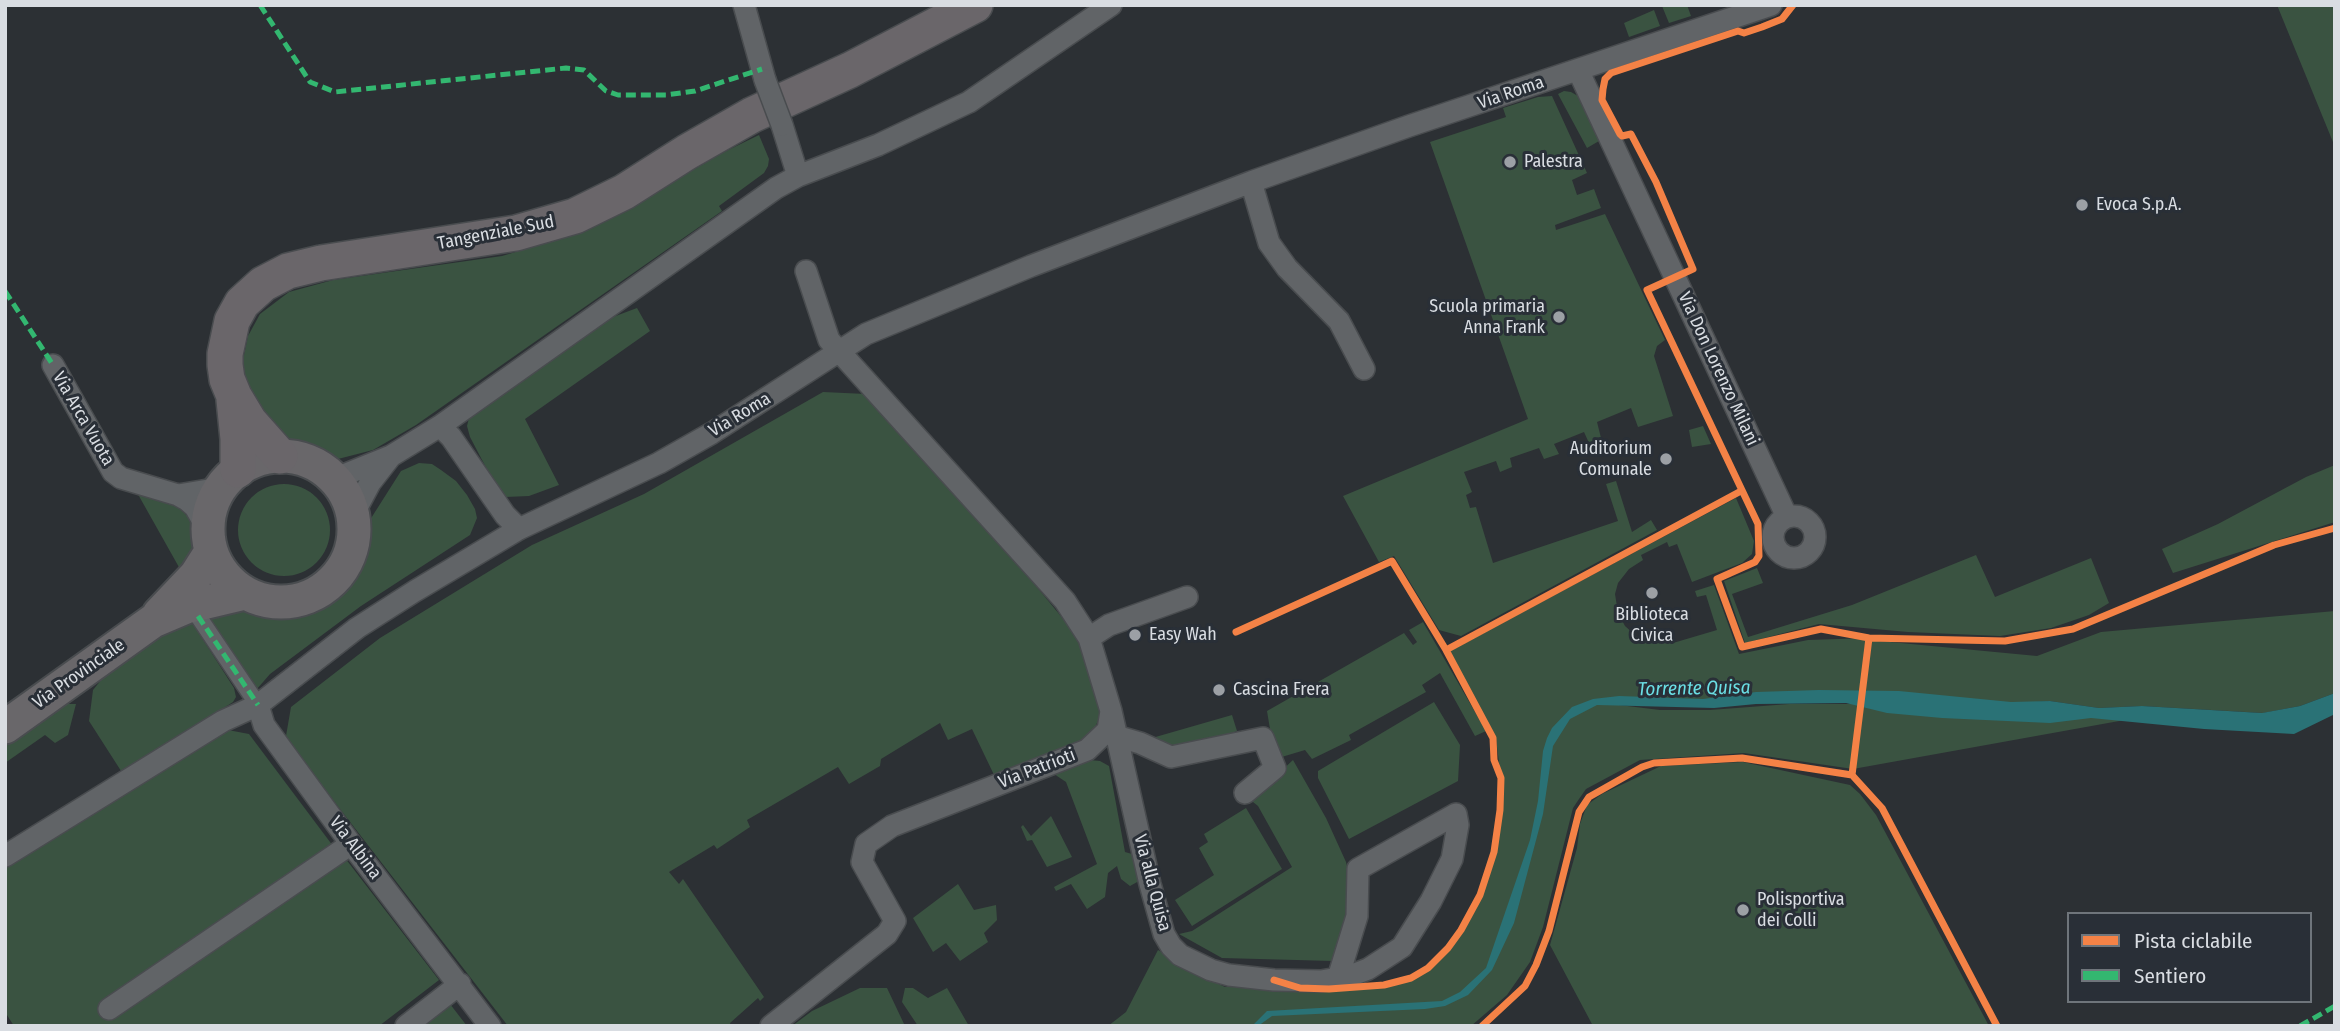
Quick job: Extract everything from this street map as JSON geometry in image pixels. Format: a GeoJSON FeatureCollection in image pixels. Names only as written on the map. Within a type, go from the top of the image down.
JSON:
{"type":"FeatureCollection","features":[{"type":"Feature","properties":{"kind":"highway","name":"Tangenziale Sud"},"geometry":{"type":"LineString","coordinates":[[280,456],[249,421],[234,396],[225,365],[229,328],[236,311],[248,297],[273,277],[321,263],[516,233],[575,216],[624,192],[752,115],[850,70],[975,5]]}},
{"type":"Feature","properties":{"kind":"highway","name":"Tangenziale Sud"},"geometry":{"type":"LineString","coordinates":[[229,479],[238,439],[234,396]]}},
{"type":"Feature","properties":{"kind":"main road","name":"Via Provinciale"},"geometry":{"type":"LineString","coordinates":[[209,541],[226,578],[246,593],[263,600],[299,600],[331,583],[343,569],[351,552],[354,534],[353,516],[346,496],[334,479],[309,461],[280,456]]}},
{"type":"Feature","properties":{"kind":"main road"},"geometry":{"type":"LineString","coordinates":[[229,479],[265,457],[280,456]]}},
{"type":"Feature","properties":{"kind":"main road","name":"Via Provinciale"},"geometry":{"type":"LineString","coordinates":[[153,621],[196,575],[209,541],[211,508],[229,479]]}},
{"type":"Feature","properties":{"kind":"main road","name":"Via Provinciale"},"geometry":{"type":"LineString","coordinates":[[5,727],[153,621],[186,607],[246,593]]}},
{"type":"Feature","properties":{"kind":"street"},"geometry":{"type":"LineString","coordinates":[[744,5],[765,80],[798,176]]}},
{"type":"Feature","properties":{"kind":"street"},"geometry":{"type":"LineString","coordinates":[[334,479],[391,456],[440,426],[776,188],[798,176],[878,145],[969,102],[1111,5]]}},
{"type":"Feature","properties":{"kind":"street","name":"Via Roma"},"geometry":{"type":"LineString","coordinates":[[5,856],[223,721],[258,705],[357,628],[519,529],[680,451],[782,390],[866,334],[946,300],[1251,182],[1744,10],[1771,5]]}},
{"type":"Feature","properties":{"kind":"street","name":"Via Don Lorenzo Milani"},"geometry":{"type":"LineString","coordinates":[[1578,70],[1787,517]]}},
{"type":"Feature","properties":{"kind":"street"},"geometry":{"type":"LineString","coordinates":[[1251,182],[1269,243],[1287,268],[1339,321],[1364,369]]}},
{"type":"Feature","properties":{"kind":"street"},"geometry":{"type":"LineString","coordinates":[[806,271],[829,340],[1065,601],[1089,638],[1111,711]]}},
{"type":"Feature","properties":{"kind":"street","name":"Via Arca Vuota"},"geometry":{"type":"LineString","coordinates":[[53,365],[113,472],[121,478],[178,495]]}},
{"type":"Feature","properties":{"kind":"street"},"geometry":{"type":"LineString","coordinates":[[440,426],[452,436],[505,515],[519,529]]}},
{"type":"Feature","properties":{"kind":"street"},"geometry":{"type":"LineString","coordinates":[[353,516],[370,484],[391,456]]}},
{"type":"Feature","properties":{"kind":"street"},"geometry":{"type":"LineString","coordinates":[[178,495],[229,479]]}},
{"type":"Feature","properties":{"kind":"street"},"geometry":{"type":"LineString","coordinates":[[178,495],[195,507],[209,541]]}},
{"type":"Feature","properties":{"kind":"street"},"geometry":{"type":"LineString","coordinates":[[1089,638],[1109,625],[1187,597]]}},
{"type":"Feature","properties":{"kind":"street"},"geometry":{"type":"LineString","coordinates":[[198,617],[258,705]]}},
{"type":"Feature","properties":{"kind":"street","name":"Via Albina"},"geometry":{"type":"LineString","coordinates":[[258,705],[264,725],[490,1026]]}},
{"type":"Feature","properties":{"kind":"street","name":"Via alla Quisa"},"geometry":{"type":"LineString","coordinates":[[1111,711],[1164,934],[1171,946],[1181,955],[1211,970],[1274,980],[1321,981],[1338,978],[1368,969],[1402,947],[1431,901],[1452,859],[1458,825],[1456,814],[1358,869],[1357,916],[1338,978]]}},
{"type":"Feature","properties":{"kind":"street","name":"Via Patrioti"},"geometry":{"type":"LineString","coordinates":[[771,1026],[887,934],[894,921],[862,862],[866,844],[892,826],[1087,750],[1108,730],[1111,711]]}},
{"type":"Feature","properties":{"kind":"street"},"geometry":{"type":"LineString","coordinates":[[1116,736],[1171,757],[1263,738],[1275,768],[1245,793]]}},
{"type":"Feature","properties":{"kind":"street"},"geometry":{"type":"LineString","coordinates":[[109,1009],[351,844]]}},
{"type":"Feature","properties":{"kind":"street"},"geometry":{"type":"LineString","coordinates":[[406,1026],[460,984]]}},
{"type":"Feature","properties":{"kind":"green space"},"geometry":{"type":"Polygon","coordinates":[[[1687,5],[1691,16],[1669,23],[1662,6],[1687,5]]]}},
{"type":"Feature","properties":{"kind":"green space"},"geometry":{"type":"Polygon","coordinates":[[[2277,5],[2335,5],[2335,147],[2277,5]]]}},
{"type":"Feature","properties":{"kind":"green space"},"geometry":{"type":"Polygon","coordinates":[[[1654,10],[1660,26],[1629,37],[1624,23],[1654,10]]]}},
{"type":"Feature","properties":{"kind":"green space"},"geometry":{"type":"Polygon","coordinates":[[[1564,91],[1578,96],[1599,141],[1587,148],[1558,94],[1564,91]]]}},
{"type":"Feature","properties":{"kind":"green space"},"geometry":{"type":"Polygon","coordinates":[[[1552,96],[1587,173],[1572,180],[1577,195],[1594,189],[1601,208],[1555,225],[1556,230],[1605,214],[1665,340],[1657,346],[1654,356],[1673,416],[1638,427],[1631,408],[1597,422],[1601,438],[1589,443],[1584,432],[1554,444],[1559,454],[1544,459],[1539,448],[1510,458],[1512,467],[1500,472],[1496,461],[1464,472],[1472,492],[1466,495],[1470,508],[1476,507],[1493,563],[1618,521],[1606,484],[1616,481],[1632,532],[1651,520],[1657,530],[1461,636],[1439,630],[1394,556],[1379,562],[1343,496],[1528,419],[1430,142],[1506,117],[1503,108],[1538,97],[1552,96]]]}},
{"type":"Feature","properties":{"kind":"green space"},"geometry":{"type":"Polygon","coordinates":[[[759,135],[769,159],[768,166],[764,173],[719,206],[722,211],[416,425],[373,450],[338,459],[325,452],[277,439],[243,382],[248,336],[260,314],[289,292],[333,280],[502,256],[576,234],[613,217],[720,154],[759,135]]]}},
{"type":"Feature","properties":{"kind":"green space"},"geometry":{"type":"Polygon","coordinates":[[[637,308],[650,331],[525,419],[559,485],[529,496],[505,497],[492,479],[470,437],[467,426],[469,418],[597,323],[637,308]]]}},
{"type":"Feature","properties":{"kind":"green space"},"geometry":{"type":"Polygon","coordinates":[[[823,392],[866,394],[990,530],[1078,637],[1105,704],[1091,737],[996,779],[972,729],[948,740],[940,723],[881,759],[880,766],[849,784],[838,767],[747,820],[750,827],[717,849],[714,845],[669,872],[679,884],[683,879],[764,997],[760,1001],[758,998],[730,1023],[731,1026],[508,1026],[286,736],[291,707],[380,638],[532,545],[644,494],[823,392]]]}},
{"type":"Feature","properties":{"kind":"green space"},"geometry":{"type":"Polygon","coordinates":[[[1703,426],[1711,444],[1692,447],[1689,430],[1703,426]]]}},
{"type":"Feature","properties":{"kind":"green space"},"geometry":{"type":"Polygon","coordinates":[[[419,463],[432,464],[441,470],[456,481],[467,495],[477,518],[470,535],[361,606],[270,674],[257,689],[206,615],[254,611],[276,617],[294,617],[314,612],[332,603],[353,582],[362,567],[367,548],[368,523],[401,471],[419,463]]]}},
{"type":"Feature","properties":{"kind":"green space"},"geometry":{"type":"Polygon","coordinates":[[[2335,465],[2335,522],[2173,573],[2162,549],[2335,465]]]}},
{"type":"Feature","properties":{"kind":"green space"},"geometry":{"type":"Polygon","coordinates":[[[284,484],[302,488],[316,498],[326,512],[330,530],[326,548],[316,562],[302,572],[284,576],[266,572],[252,562],[242,548],[238,530],[242,512],[252,498],[266,488],[284,484]]]}},
{"type":"Feature","properties":{"kind":"green space"},"geometry":{"type":"Polygon","coordinates":[[[135,489],[175,503],[191,520],[196,532],[197,546],[180,569],[135,489]]]}},
{"type":"Feature","properties":{"kind":"green space"},"geometry":{"type":"Polygon","coordinates":[[[1736,498],[1754,541],[1752,554],[1742,563],[1692,582],[1677,544],[1669,547],[1667,542],[1641,555],[1643,560],[1629,569],[1618,583],[1615,594],[1618,613],[1625,626],[1636,636],[1657,641],[1671,638],[1673,643],[1717,630],[1706,595],[1697,597],[1695,591],[1714,585],[1739,654],[1808,640],[1869,638],[2037,656],[2101,632],[2335,611],[2335,693],[2300,706],[2263,713],[2142,706],[2099,708],[2050,701],[2023,703],[2158,714],[1853,769],[1744,753],[1640,760],[1586,789],[1573,808],[1543,927],[1530,962],[1507,995],[1471,1026],[1108,1026],[1126,1012],[1158,950],[1225,987],[1364,987],[1411,978],[1428,968],[1448,948],[1480,895],[1494,852],[1501,778],[1496,739],[1450,651],[1736,498]],[[1861,701],[1611,704],[1660,710],[1710,710],[1789,704],[1860,704],[1861,701]]]}},
{"type":"Feature","properties":{"kind":"green space"},"geometry":{"type":"Polygon","coordinates":[[[1976,555],[1995,597],[2091,558],[2109,603],[2089,615],[2051,628],[2000,636],[1819,624],[1745,643],[1724,581],[1757,568],[1763,583],[1732,594],[1748,637],[1852,605],[1976,555]]]}},
{"type":"Feature","properties":{"kind":"green space"},"geometry":{"type":"Polygon","coordinates":[[[188,616],[234,688],[236,697],[233,702],[123,774],[89,721],[93,690],[109,670],[188,616]]]}},
{"type":"Feature","properties":{"kind":"green space"},"geometry":{"type":"Polygon","coordinates":[[[1423,622],[1486,731],[1475,736],[1440,673],[1422,685],[1426,692],[1349,735],[1351,740],[1312,759],[1305,750],[1275,759],[1267,711],[1404,633],[1413,645],[1417,642],[1409,630],[1423,622]]]}},
{"type":"Feature","properties":{"kind":"green space"},"geometry":{"type":"Polygon","coordinates":[[[65,699],[69,704],[76,704],[68,735],[55,743],[45,735],[5,763],[5,741],[65,699]]]}},
{"type":"Feature","properties":{"kind":"green space"},"geometry":{"type":"Polygon","coordinates":[[[1434,702],[1460,745],[1458,781],[1349,839],[1318,778],[1318,771],[1434,702]]]}},
{"type":"Feature","properties":{"kind":"green space"},"geometry":{"type":"Polygon","coordinates":[[[1232,715],[1237,731],[1188,750],[1145,740],[1232,715]]]}},
{"type":"Feature","properties":{"kind":"green space"},"geometry":{"type":"Polygon","coordinates":[[[228,730],[249,734],[333,846],[101,1004],[109,1019],[345,858],[439,980],[379,1026],[14,1026],[5,1012],[5,868],[228,730]]]}},
{"type":"Feature","properties":{"kind":"green space"},"geometry":{"type":"Polygon","coordinates":[[[1090,760],[1109,766],[1125,852],[1132,854],[1139,881],[1130,886],[1121,879],[1117,866],[1108,873],[1105,897],[1087,909],[1071,884],[1056,891],[1054,887],[1097,864],[1066,782],[1054,774],[1090,760]]]}},
{"type":"Feature","properties":{"kind":"green space"},"geometry":{"type":"Polygon","coordinates":[[[1293,760],[1326,818],[1346,862],[1351,883],[1348,910],[1333,961],[1222,958],[1179,934],[1192,931],[1292,867],[1258,806],[1253,802],[1247,803],[1293,760]]]}},
{"type":"Feature","properties":{"kind":"green space","name":"Polisportiva dei Colli"},"geometry":{"type":"Polygon","coordinates":[[[1743,762],[1850,785],[1860,794],[1876,815],[1989,1026],[1593,1026],[1550,945],[1587,805],[1602,794],[1661,766],[1743,762]]]}},
{"type":"Feature","properties":{"kind":"green space"},"geometry":{"type":"Polygon","coordinates":[[[1246,808],[1282,869],[1192,926],[1175,900],[1214,875],[1199,848],[1208,842],[1204,834],[1246,808]]]}},
{"type":"Feature","properties":{"kind":"green space"},"geometry":{"type":"Polygon","coordinates":[[[1051,816],[1072,857],[1047,867],[1032,840],[1027,841],[1021,827],[1023,825],[1031,836],[1051,816]]]}},
{"type":"Feature","properties":{"kind":"green space"},"geometry":{"type":"Polygon","coordinates":[[[958,884],[974,910],[996,905],[997,920],[984,933],[988,942],[960,961],[946,943],[933,952],[913,918],[958,884]]]}},
{"type":"Feature","properties":{"kind":"green space"},"geometry":{"type":"Polygon","coordinates":[[[860,988],[887,988],[905,1026],[792,1026],[812,1011],[860,988]]]}},
{"type":"Feature","properties":{"kind":"green space"},"geometry":{"type":"Polygon","coordinates":[[[905,988],[913,988],[928,998],[947,988],[969,1026],[918,1026],[902,1002],[905,988]]]}},
{"type":"Feature","properties":{"kind":"green space"},"geometry":{"type":"Polygon","coordinates":[[[450,1004],[467,1026],[422,1026],[450,1004]]]}},
{"type":"Feature","properties":{"kind":"water"},"geometry":{"type":"Polygon","coordinates":[[[1899,691],[2011,702],[2050,701],[2099,708],[2142,706],[2262,713],[2300,706],[2335,693],[2335,714],[2294,734],[2091,718],[2050,723],[1942,718],[1887,713],[1846,703],[1756,704],[1714,708],[1597,705],[1570,719],[1553,746],[1543,814],[1514,923],[1492,970],[1468,995],[1445,1006],[1425,1009],[1272,1016],[1258,1026],[1252,1026],[1267,1011],[1442,1001],[1460,992],[1486,968],[1530,840],[1547,738],[1552,728],[1572,707],[1593,699],[1619,696],[1703,699],[1756,692],[1899,691]]]}},
{"type":"Feature","properties":{"kind":"marked path"},"geometry":{"type":"LineString","coordinates":[[260,5],[310,82],[335,92],[566,68],[584,70],[606,91],[618,95],[666,95],[695,91],[762,69]]}},
{"type":"Feature","properties":{"kind":"marked path"},"geometry":{"type":"LineString","coordinates":[[5,291],[53,365]]}},
{"type":"Feature","properties":{"kind":"marked path"},"geometry":{"type":"LineString","coordinates":[[198,616],[258,705]]}},
{"type":"Feature","properties":{"kind":"marked path"},"geometry":{"type":"LineString","coordinates":[[2300,1026],[2335,1006]]}},
{"type":"Feature","properties":{"kind":"cycle path"},"geometry":{"type":"LineString","coordinates":[[1793,5],[1782,19],[1762,27],[1744,33],[1738,31],[1611,73],[1605,79],[1602,100],[1620,134],[1631,134],[1656,182],[1693,269],[1647,290],[1758,524],[1759,556],[1755,562],[1717,579],[1742,647],[1821,629],[1869,638],[2005,641],[2073,629],[2274,545],[2335,528]]}},
{"type":"Feature","properties":{"kind":"cycle path"},"geometry":{"type":"LineString","coordinates":[[1236,632],[1392,561],[1446,650],[1741,491]]}},
{"type":"Feature","properties":{"kind":"cycle path"},"geometry":{"type":"LineString","coordinates":[[1852,775],[1869,638]]}},
{"type":"Feature","properties":{"kind":"cycle path"},"geometry":{"type":"LineString","coordinates":[[1274,980],[1300,988],[1329,989],[1384,985],[1411,978],[1428,968],[1448,948],[1480,895],[1494,852],[1501,778],[1494,760],[1493,738],[1446,650]]}},
{"type":"Feature","properties":{"kind":"cycle path"},"geometry":{"type":"LineString","coordinates":[[1482,1026],[1525,986],[1536,965],[1549,931],[1579,812],[1589,797],[1654,763],[1742,758],[1852,775],[1882,808],[1997,1026]]}},
{"type":"Feature","properties":{"kind":"place","name":"Palestra"},"geometry":{"type":"Point","coordinates":[1510,162]}},
{"type":"Feature","properties":{"kind":"place","name":"Evoca S.p.A."},"geometry":{"type":"Point","coordinates":[2082,205]}},
{"type":"Feature","properties":{"kind":"place","name":"Scuola primaria Anna Frank"},"geometry":{"type":"Point","coordinates":[1559,317]}},
{"type":"Feature","properties":{"kind":"place","name":"Auditorium Comunale"},"geometry":{"type":"Point","coordinates":[1666,459]}},
{"type":"Feature","properties":{"kind":"place","name":"Biblioteca Civica"},"geometry":{"type":"Point","coordinates":[1652,593]}},
{"type":"Feature","properties":{"kind":"place","name":"Easy Wah"},"geometry":{"type":"Point","coordinates":[1135,635]}},
{"type":"Feature","properties":{"kind":"place","name":"Cascina Frera"},"geometry":{"type":"Point","coordinates":[1219,690]}},
{"type":"Feature","properties":{"kind":"place","name":"Polisportiva dei Colli"},"geometry":{"type":"Point","coordinates":[1743,910]}},
{"type":"Feature","properties":{"kind":"water label","name":"Torrente Quisa"},"geometry":{"type":"Point","coordinates":[1694,689]}}]}
